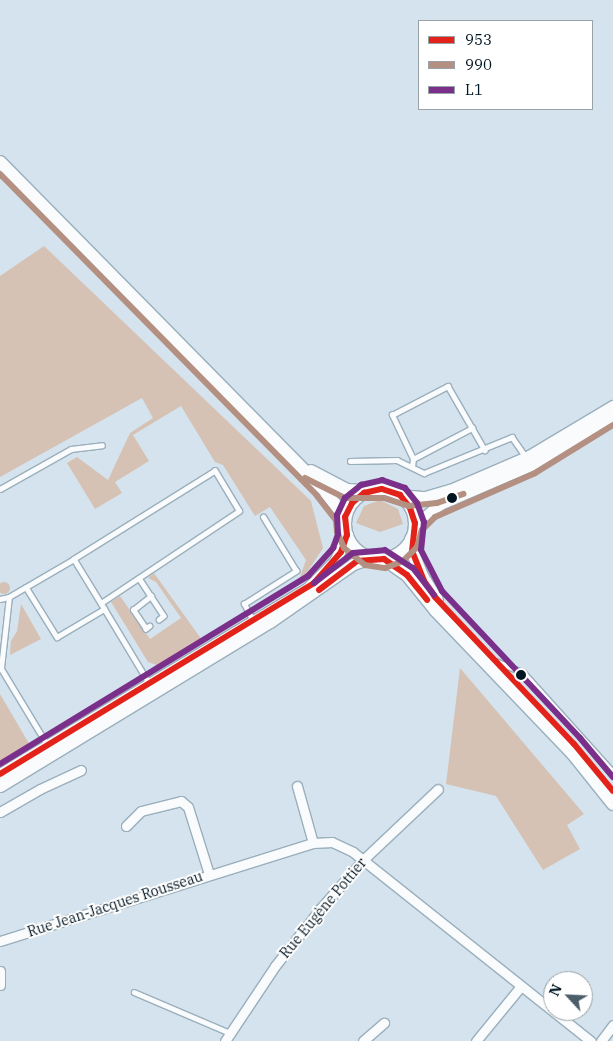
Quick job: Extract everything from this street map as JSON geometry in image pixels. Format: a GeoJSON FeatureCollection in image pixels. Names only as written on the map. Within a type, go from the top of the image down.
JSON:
{"type":"FeatureCollection","features":[{"type":"Feature","properties":{"kind":"main road"},"geometry":{"type":"LineString","coordinates":[[0,162],[296,462],[345,517]]}},
{"type":"Feature","properties":{"kind":"main road"},"geometry":{"type":"LineString","coordinates":[[296,462],[342,488],[367,492],[386,489],[400,495],[412,510],[413,555],[431,592],[586,757],[613,791]]}},
{"type":"Feature","properties":{"kind":"main road"},"geometry":{"type":"LineString","coordinates":[[367,492],[354,500],[345,517],[347,535],[355,548],[371,558],[384,559],[399,553],[413,533]]}},
{"type":"Feature","properties":{"kind":"main road"},"geometry":{"type":"LineString","coordinates":[[384,559],[407,575],[436,611],[574,754],[613,804]]}},
{"type":"Feature","properties":{"kind":"street"},"geometry":{"type":"LineString","coordinates":[[400,495],[419,497],[445,492],[528,461],[613,406]]}},
{"type":"Feature","properties":{"kind":"street"},"geometry":{"type":"LineString","coordinates":[[413,533],[440,504],[528,461],[613,415]]}},
{"type":"Feature","properties":{"kind":"street"},"geometry":{"type":"LineString","coordinates":[[256,625],[319,579],[339,556],[347,535]]}},
{"type":"Feature","properties":{"kind":"street"},"geometry":{"type":"LineString","coordinates":[[0,774],[50,749],[256,625],[353,564],[371,558]]}},
{"type":"Feature","properties":{"kind":"street"},"geometry":{"type":"LineString","coordinates":[[0,786],[50,749]]}},
{"type":"Feature","properties":{"kind":"street"},"geometry":{"type":"LineString","coordinates":[[0,812],[40,789],[81,770]]}},
{"type":"Feature","properties":{"kind":"street"},"geometry":{"type":"LineString","coordinates":[[296,786],[313,843]]}},
{"type":"Feature","properties":{"kind":"street","name":"Rue Eugène Pottier"},"geometry":{"type":"LineString","coordinates":[[228,1037],[295,939],[363,860],[438,789]]}},
{"type":"Feature","properties":{"kind":"street","name":"Rue Jean-Jacques Rousseau"},"geometry":{"type":"LineString","coordinates":[[0,941],[209,874],[188,808],[181,801],[141,811],[126,826]]}},
{"type":"Feature","properties":{"kind":"street"},"geometry":{"type":"LineString","coordinates":[[209,874],[313,843],[337,844],[363,860],[591,1041]]}},
{"type":"Feature","properties":{"kind":"street"},"geometry":{"type":"LineString","coordinates":[[0,971],[0,985]]}},
{"type":"Feature","properties":{"kind":"street"},"geometry":{"type":"LineString","coordinates":[[476,1041],[521,986]]}},
{"type":"Feature","properties":{"kind":"street"},"geometry":{"type":"LineString","coordinates":[[362,1041],[384,1023]]}},
{"type":"Feature","properties":{"kind":"street"},"geometry":{"type":"LineString","coordinates":[[601,1041],[613,1025]]}},
{"type":"Feature","properties":{"kind":"lane"},"geometry":{"type":"LineString","coordinates":[[412,467],[413,459],[392,415],[448,386],[485,450]]}},
{"type":"Feature","properties":{"kind":"lane"},"geometry":{"type":"LineString","coordinates":[[413,459],[472,428]]}},
{"type":"Feature","properties":{"kind":"lane"},"geometry":{"type":"LineString","coordinates":[[350,461],[397,460],[424,473],[432,472],[512,437],[528,461]]}},
{"type":"Feature","properties":{"kind":"lane"},"geometry":{"type":"LineString","coordinates":[[0,489],[70,449],[102,445]]}},
{"type":"Feature","properties":{"kind":"lane"},"geometry":{"type":"LineString","coordinates":[[0,599],[9,598],[215,471],[239,511],[101,603]]}},
{"type":"Feature","properties":{"kind":"lane"},"geometry":{"type":"LineString","coordinates":[[256,625],[244,604],[296,571],[263,517]]}},
{"type":"Feature","properties":{"kind":"lane"},"geometry":{"type":"LineString","coordinates":[[74,559],[152,688]]}},
{"type":"Feature","properties":{"kind":"lane"},"geometry":{"type":"LineString","coordinates":[[139,578],[164,616],[160,620]]}},
{"type":"Feature","properties":{"kind":"lane"},"geometry":{"type":"LineString","coordinates":[[26,587],[57,637],[104,609]]}},
{"type":"Feature","properties":{"kind":"lane"},"geometry":{"type":"LineString","coordinates":[[150,626],[146,629],[133,610],[152,596]]}},
{"type":"Feature","properties":{"kind":"lane"},"geometry":{"type":"LineString","coordinates":[[9,598],[1,667],[50,749]]}},
{"type":"Feature","properties":{"kind":"lane"},"geometry":{"type":"LineString","coordinates":[[496,661],[524,673],[613,772]]}},
{"type":"Feature","properties":{"kind":"lane"},"geometry":{"type":"LineString","coordinates":[[134,992],[228,1037]]}},
{"type":"Feature","properties":{"kind":"shaded area"},"geometry":{"type":"Polygon","coordinates":[[[44,246],[311,501],[323,548],[302,580],[298,583],[306,560],[270,507],[255,516],[223,465],[215,462],[181,406],[133,435],[149,461],[115,482],[122,493],[95,509],[67,463],[77,457],[108,480],[130,433],[153,418],[142,398],[0,477],[0,276],[44,246]]]}},
{"type":"Feature","properties":{"kind":"shaded area"},"geometry":{"type":"Polygon","coordinates":[[[380,500],[398,509],[403,524],[380,532],[356,523],[364,506],[380,500]]]}},
{"type":"Feature","properties":{"kind":"shaded area"},"geometry":{"type":"Polygon","coordinates":[[[154,573],[202,640],[159,666],[148,662],[111,602],[120,596],[150,639],[181,618],[156,582],[148,578],[154,573]]]}},
{"type":"Feature","properties":{"kind":"shaded area"},"geometry":{"type":"Polygon","coordinates":[[[4,582],[9,586],[8,592],[4,594],[0,592],[0,584],[4,582]]]}},
{"type":"Feature","properties":{"kind":"shaded area"},"geometry":{"type":"Polygon","coordinates":[[[21,604],[41,639],[10,655],[11,641],[17,631],[21,604]]]}},
{"type":"Feature","properties":{"kind":"shaded area"},"geometry":{"type":"Polygon","coordinates":[[[460,668],[584,814],[567,825],[580,849],[543,870],[496,796],[446,784],[460,668]]]}},
{"type":"Feature","properties":{"kind":"shaded area"},"geometry":{"type":"Polygon","coordinates":[[[0,694],[31,747],[0,765],[0,694]]]}},
{"type":"Feature","properties":{"kind":"transit line","name":"990"},"geometry":{"type":"LineString","coordinates":[[0,174],[317,496],[336,520],[337,532],[344,548],[365,565],[385,568],[403,561],[417,547],[422,530],[435,517],[535,473],[613,425]]}},
{"type":"Feature","properties":{"kind":"transit line","name":"990"},"geometry":{"type":"LineString","coordinates":[[305,478],[345,498],[384,498],[408,506],[437,503],[463,494]]}},
{"type":"Feature","properties":{"kind":"transit line","name":"L1"},"geometry":{"type":"LineString","coordinates":[[0,764],[308,576],[333,548],[338,534],[337,515],[345,498],[361,485],[382,480],[405,488],[417,503],[424,522],[421,550],[442,591],[580,738],[613,777]]}},
{"type":"Feature","properties":{"kind":"transit line","name":"953"},"geometry":{"type":"LineString","coordinates":[[0,774],[314,583],[341,552],[347,535],[345,517],[352,503],[364,493],[382,489],[400,495],[410,508],[415,523],[412,551],[424,581],[435,597],[574,744],[613,791]]}},
{"type":"Feature","properties":{"kind":"transit line","name":"L1"},"geometry":{"type":"LineString","coordinates":[[314,583],[353,553],[385,550],[413,568],[434,595]]}},
{"type":"Feature","properties":{"kind":"transit line","name":"953"},"geometry":{"type":"LineString","coordinates":[[319,590],[357,561],[384,559],[407,575],[427,600]]}}]}
